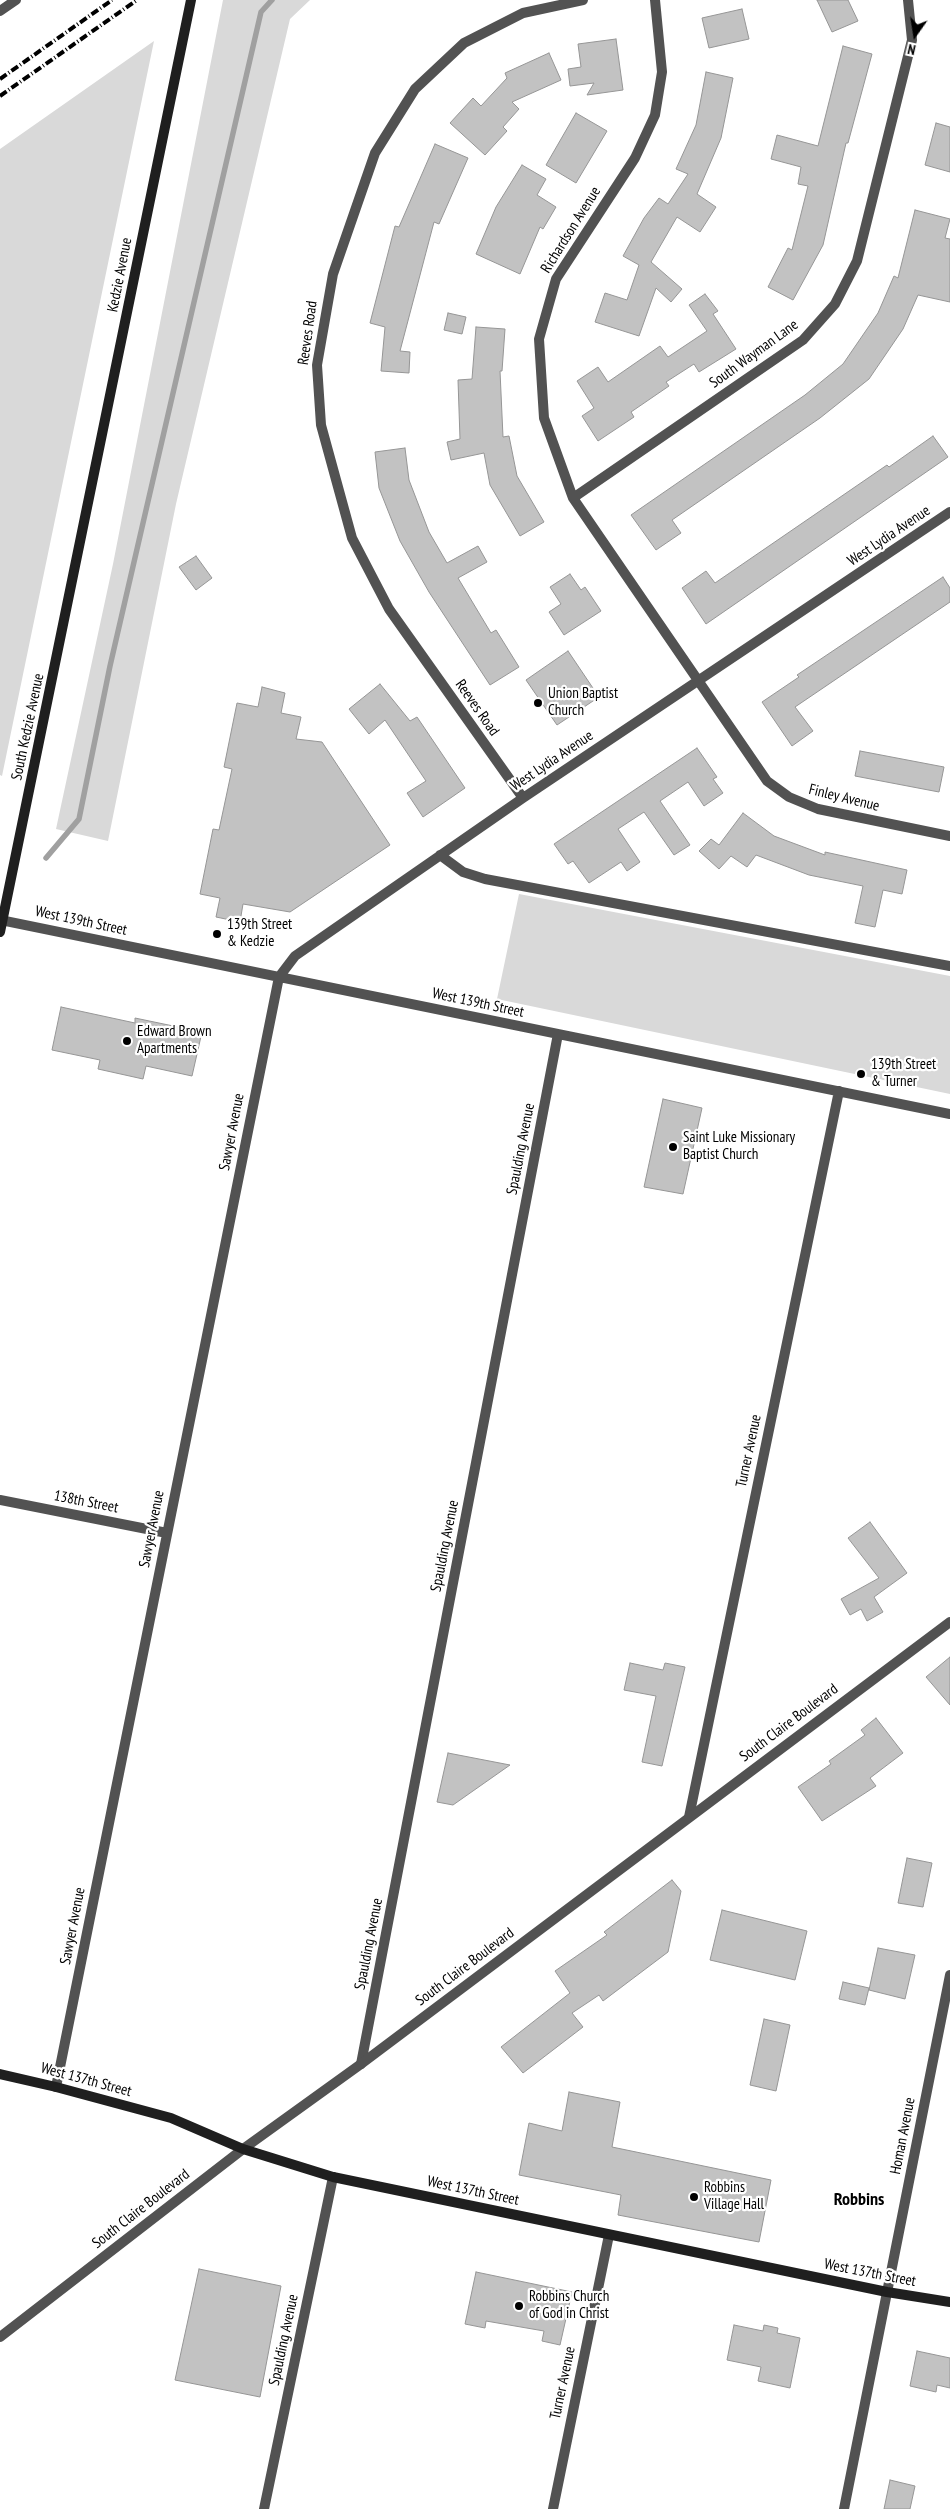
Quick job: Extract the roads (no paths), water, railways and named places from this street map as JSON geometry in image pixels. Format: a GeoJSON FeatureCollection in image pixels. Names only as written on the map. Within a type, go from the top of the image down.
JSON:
{"type":"FeatureCollection","features":[{"type":"Feature","properties":{"kind":"main road","name":"Kedzie Avenue"},"geometry":{"type":"LineString","coordinates":[[78,557],[191,0]]}},
{"type":"Feature","properties":{"kind":"main road","name":"South Kedzie Avenue"},"geometry":{"type":"LineString","coordinates":[[0,932],[78,557]]}},
{"type":"Feature","properties":{"kind":"main road","name":"West 137th Street"},"geometry":{"type":"LineString","coordinates":[[0,2074],[170,2118],[244,2149],[333,2177],[887,2292],[950,2302]]}},
{"type":"Feature","properties":{"kind":"street"},"geometry":{"type":"LineString","coordinates":[[0,11],[16,0]]}},
{"type":"Feature","properties":{"kind":"street","name":"Reeves Road"},"geometry":{"type":"LineString","coordinates":[[522,798],[389,609],[352,538],[321,425],[317,365],[333,274],[375,153],[415,88],[464,44],[523,13],[583,0]]}},
{"type":"Feature","properties":{"kind":"street","name":"Richardson Avenue"},"geometry":{"type":"LineString","coordinates":[[655,0],[662,72],[655,115],[635,158],[556,279],[539,339],[544,418],[573,498],[698,682]]}},
{"type":"Feature","properties":{"kind":"street","name":"South Wayman Lane"},"geometry":{"type":"LineString","coordinates":[[573,498],[804,340],[835,304],[857,261],[912,40],[908,0]]}},
{"type":"Feature","properties":{"kind":"street","name":"West Lydia Avenue"},"geometry":{"type":"LineString","coordinates":[[279,977],[295,956],[522,798],[950,512]]}},
{"type":"Feature","properties":{"kind":"street","name":"Finley Avenue"},"geometry":{"type":"LineString","coordinates":[[698,682],[767,780],[782,794],[818,809],[950,836]]}},
{"type":"Feature","properties":{"kind":"street"},"geometry":{"type":"LineString","coordinates":[[440,855],[463,872],[486,879],[950,966]]}},
{"type":"Feature","properties":{"kind":"street","name":"West 139th Street"},"geometry":{"type":"LineString","coordinates":[[1,920],[950,1114]]}},
{"type":"Feature","properties":{"kind":"street","name":"Sawyer Avenue"},"geometry":{"type":"LineString","coordinates":[[56,2087],[279,977]]}},
{"type":"Feature","properties":{"kind":"street","name":"Spaulding Avenue"},"geometry":{"type":"LineString","coordinates":[[361,2064],[558,1034]]}},
{"type":"Feature","properties":{"kind":"street","name":"Turner Avenue"},"geometry":{"type":"LineString","coordinates":[[689,1817],[839,1091]]}},
{"type":"Feature","properties":{"kind":"street","name":"138th Street"},"geometry":{"type":"LineString","coordinates":[[0,1500],[167,1533]]}},
{"type":"Feature","properties":{"kind":"street","name":"South Claire Boulevard"},"geometry":{"type":"LineString","coordinates":[[0,2337],[244,2149],[361,2064],[950,1622]]}},
{"type":"Feature","properties":{"kind":"street","name":"Homan Avenue"},"geometry":{"type":"LineString","coordinates":[[844,2509],[950,1975]]}},
{"type":"Feature","properties":{"kind":"street","name":"Spaulding Avenue"},"geometry":{"type":"LineString","coordinates":[[264,2509],[333,2177]]}},
{"type":"Feature","properties":{"kind":"street","name":"Turner Avenue"},"geometry":{"type":"LineString","coordinates":[[553,2509],[609,2235]]}},
{"type":"Feature","properties":{"kind":"waterway"},"geometry":{"type":"LineString","coordinates":[[46,858],[79,819],[110,666],[261,12],[272,0]]}},
{"type":"Feature","properties":{"kind":"railway"},"geometry":{"type":"LineString","coordinates":[[0,79],[112,0]]}},
{"type":"Feature","properties":{"kind":"railway"},"geometry":{"type":"LineString","coordinates":[[0,96],[137,0]]}},
{"type":"Feature","properties":{"kind":"place","name":"Union Baptist Church"},"geometry":{"type":"Point","coordinates":[538,703]}},
{"type":"Feature","properties":{"kind":"place","name":"139th Street & Kedzie"},"geometry":{"type":"Point","coordinates":[217,934]}},
{"type":"Feature","properties":{"kind":"place","name":"Edward Brown Apartments"},"geometry":{"type":"Point","coordinates":[127,1041]}},
{"type":"Feature","properties":{"kind":"place","name":"139th Street & Turner"},"geometry":{"type":"Point","coordinates":[861,1074]}},
{"type":"Feature","properties":{"kind":"place","name":"Saint Luke Missionary Baptist Church"},"geometry":{"type":"Point","coordinates":[673,1147]}},
{"type":"Feature","properties":{"kind":"place","name":"Robbins Village Hall"},"geometry":{"type":"Point","coordinates":[694,2197]}},
{"type":"Feature","properties":{"kind":"place","name":"Robbins Church of God in Christ"},"geometry":{"type":"Point","coordinates":[519,2306]}},
{"type":"Feature","properties":{"kind":"district","name":"Robbins"},"geometry":{"type":"Point","coordinates":[859,2200]}}]}
